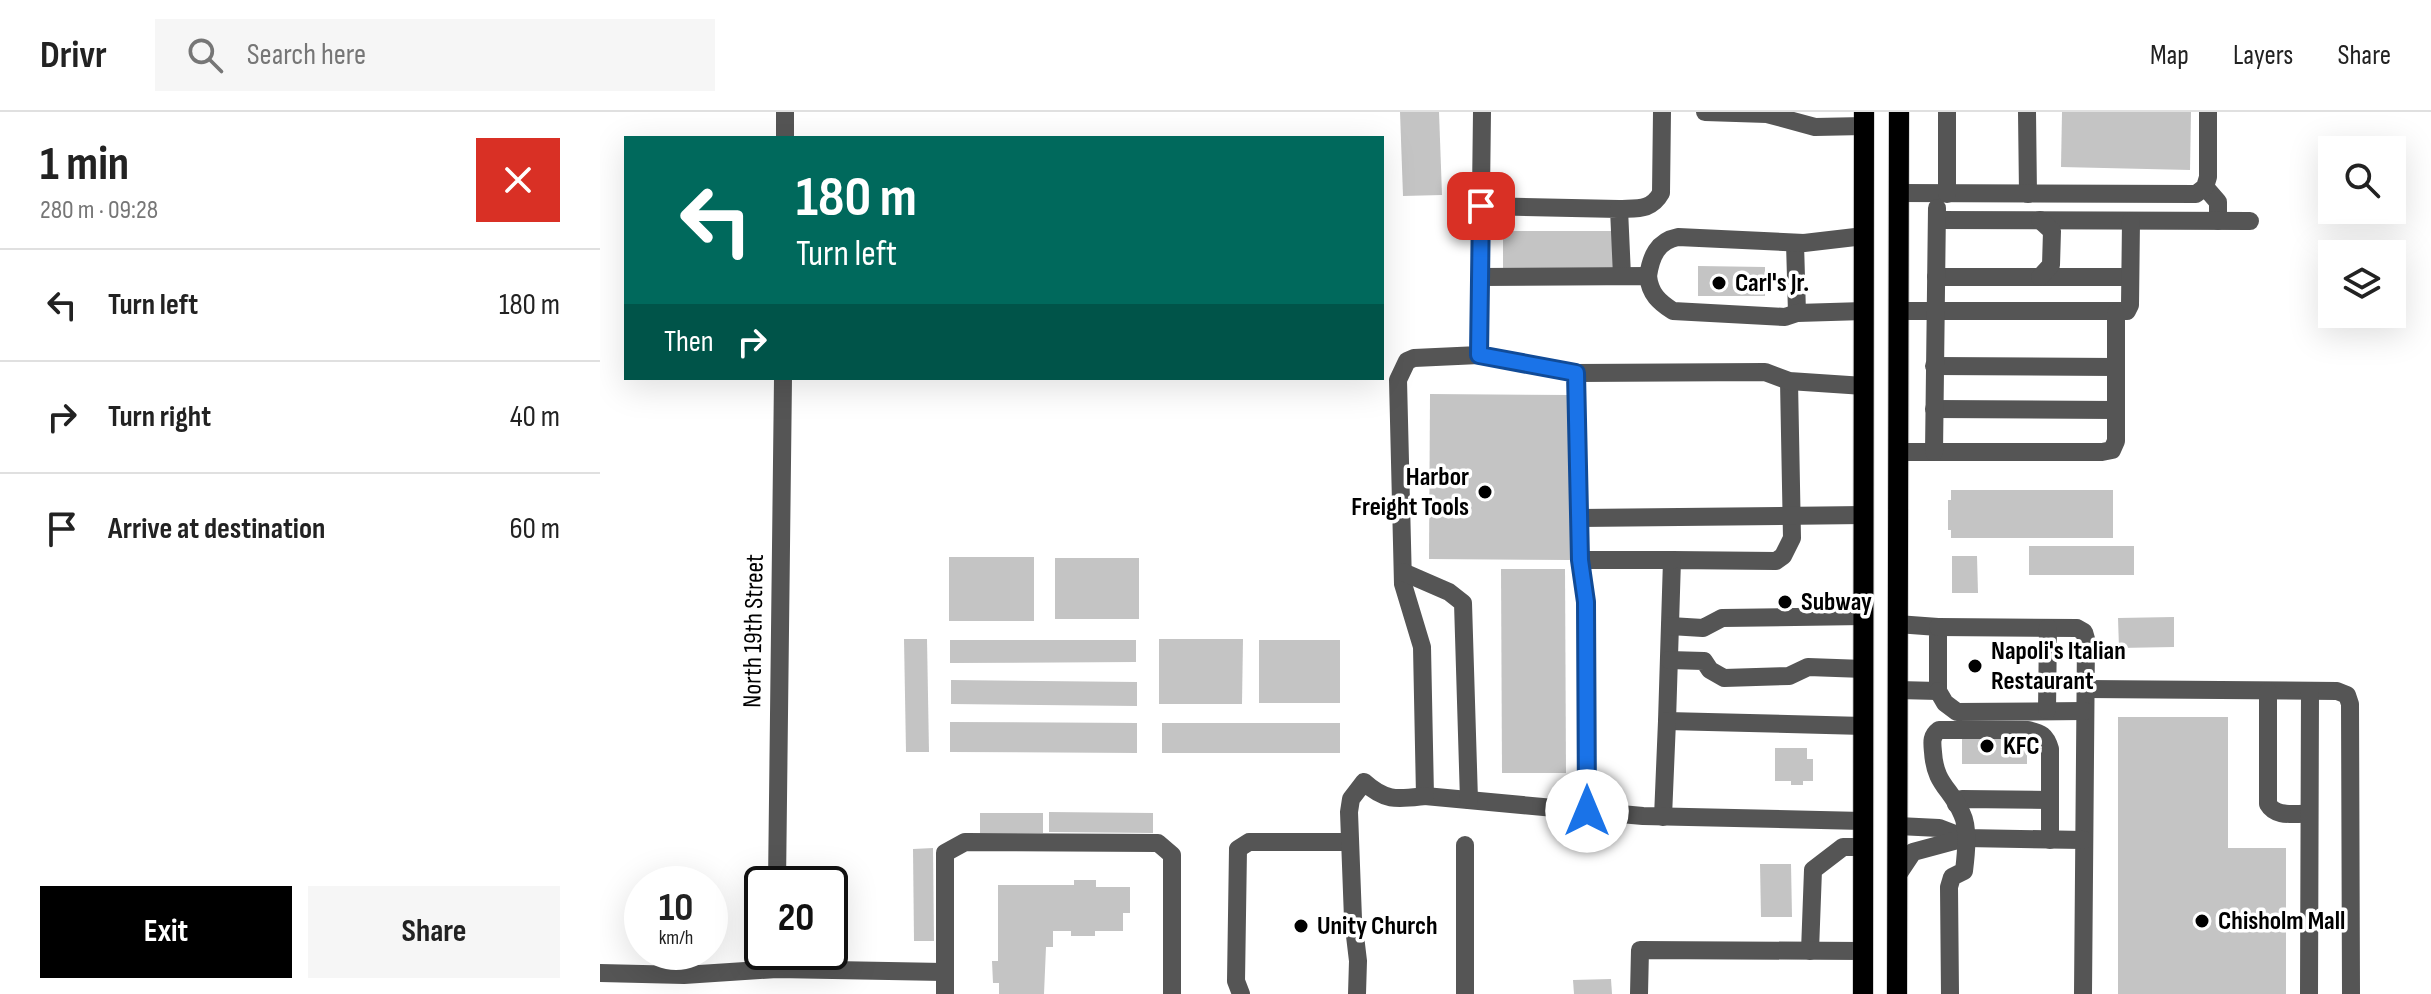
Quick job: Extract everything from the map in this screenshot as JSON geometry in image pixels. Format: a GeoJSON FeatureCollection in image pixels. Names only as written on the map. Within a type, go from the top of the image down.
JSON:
{"type":"FeatureCollection","features":[{"type":"Feature","properties":{"kind":"main road"},"geometry":{"type":"LineString","coordinates":[[1897,994],[1899,112]]}},
{"type":"Feature","properties":{"kind":"main road"},"geometry":{"type":"LineString","coordinates":[[1863,994],[1864,119]]}},
{"type":"Feature","properties":{"kind":"main road"},"geometry":{"type":"LineString","coordinates":[[1864,311],[1899,311]]}},
{"type":"Feature","properties":{"kind":"street"},"geometry":{"type":"LineString","coordinates":[[785,112],[785,136]]}},
{"type":"Feature","properties":{"kind":"street"},"geometry":{"type":"LineString","coordinates":[[1479,355],[1482,112]]}},
{"type":"Feature","properties":{"kind":"street"},"geometry":{"type":"LineString","coordinates":[[1481,206],[1648,208],[1657,202],[1661,193],[1662,112]]}},
{"type":"Feature","properties":{"kind":"street"},"geometry":{"type":"LineString","coordinates":[[1705,112],[1767,114],[1815,127],[1864,119]]}},
{"type":"Feature","properties":{"kind":"street"},"geometry":{"type":"LineString","coordinates":[[1934,452],[1937,220],[1942,194],[1947,112]]}},
{"type":"Feature","properties":{"kind":"street"},"geometry":{"type":"LineString","coordinates":[[2027,112],[2028,194]]}},
{"type":"Feature","properties":{"kind":"street"},"geometry":{"type":"LineString","coordinates":[[1899,193],[2196,194],[2205,187],[2208,177],[2208,112]]}},
{"type":"Feature","properties":{"kind":"street"},"geometry":{"type":"LineString","coordinates":[[2205,187],[2218,202],[2218,221]]}},
{"type":"Feature","properties":{"kind":"street"},"geometry":{"type":"LineString","coordinates":[[1619,209],[1622,276]]}},
{"type":"Feature","properties":{"kind":"street"},"geometry":{"type":"LineString","coordinates":[[1937,220],[2250,221]]}},
{"type":"Feature","properties":{"kind":"street"},"geometry":{"type":"LineString","coordinates":[[2040,220],[2052,231],[2053,241],[2051,265],[2040,277]]}},
{"type":"Feature","properties":{"kind":"street"},"geometry":{"type":"LineString","coordinates":[[2064,220],[2064,277]]}},
{"type":"Feature","properties":{"kind":"street"},"geometry":{"type":"LineString","coordinates":[[1899,311],[2127,311],[2130,305],[2131,221]]}},
{"type":"Feature","properties":{"kind":"street"},"geometry":{"type":"LineString","coordinates":[[1864,236],[1795,243],[1678,237],[1668,239],[1651,258],[1648,276],[1649,287],[1658,302],[1673,311],[1785,317],[1797,313],[1864,311]]}},
{"type":"Feature","properties":{"kind":"street"},"geometry":{"type":"LineString","coordinates":[[1795,243],[1797,313]]}},
{"type":"Feature","properties":{"kind":"street"},"geometry":{"type":"LineString","coordinates":[[1480,277],[1648,276]]}},
{"type":"Feature","properties":{"kind":"street"},"geometry":{"type":"LineString","coordinates":[[1936,277],[2130,277]]}},
{"type":"Feature","properties":{"kind":"street"},"geometry":{"type":"LineString","coordinates":[[1898,452],[2112,450],[2116,441],[2116,313]]}},
{"type":"Feature","properties":{"kind":"street"},"geometry":{"type":"LineString","coordinates":[[1425,796],[1422,647],[1403,584],[1399,372],[1407,361],[1414,358],[1479,355],[1576,373],[1765,372],[1789,381],[1864,386]]}},
{"type":"Feature","properties":{"kind":"street"},"geometry":{"type":"LineString","coordinates":[[1934,366],[2116,367]]}},
{"type":"Feature","properties":{"kind":"street"},"geometry":{"type":"LineString","coordinates":[[1576,373],[1580,560],[1586,602],[1587,811]]}},
{"type":"Feature","properties":{"kind":"street","name":"North 19th Street"},"geometry":{"type":"LineString","coordinates":[[777,866],[783,380]]}},
{"type":"Feature","properties":{"kind":"street"},"geometry":{"type":"LineString","coordinates":[[1580,560],[1776,561],[1783,556],[1792,538],[1793,516],[1789,381]]}},
{"type":"Feature","properties":{"kind":"street"},"geometry":{"type":"LineString","coordinates":[[1934,409],[2116,410]]}},
{"type":"Feature","properties":{"kind":"street"},"geometry":{"type":"LineString","coordinates":[[1579,518],[1864,515]]}},
{"type":"Feature","properties":{"kind":"street"},"geometry":{"type":"LineString","coordinates":[[1663,817],[1672,560]]}},
{"type":"Feature","properties":{"kind":"street"},"geometry":{"type":"LineString","coordinates":[[1403,572],[1449,592],[1463,603],[1469,800]]}},
{"type":"Feature","properties":{"kind":"street"},"geometry":{"type":"LineString","coordinates":[[1670,626],[1703,628],[1722,618],[1864,616]]}},
{"type":"Feature","properties":{"kind":"street"},"geometry":{"type":"LineString","coordinates":[[1897,624],[2077,628],[2084,632],[2083,994]]}},
{"type":"Feature","properties":{"kind":"street"},"geometry":{"type":"LineString","coordinates":[[1938,627],[1938,691],[1945,703],[1957,712],[1966,730]]}},
{"type":"Feature","properties":{"kind":"street"},"geometry":{"type":"LineString","coordinates":[[1703,628],[1704,661],[1710,670],[1724,678],[1789,676],[1808,667],[1864,669]]}},
{"type":"Feature","properties":{"kind":"street"},"geometry":{"type":"LineString","coordinates":[[2047,710],[2048,628]]}},
{"type":"Feature","properties":{"kind":"street"},"geometry":{"type":"LineString","coordinates":[[1669,660],[1704,661]]}},
{"type":"Feature","properties":{"kind":"street"},"geometry":{"type":"LineString","coordinates":[[2086,689],[2337,691],[2347,695],[2350,704],[2351,994]]}},
{"type":"Feature","properties":{"kind":"street"},"geometry":{"type":"LineString","coordinates":[[1898,690],[1938,691]]}},
{"type":"Feature","properties":{"kind":"street"},"geometry":{"type":"LineString","coordinates":[[2268,691],[2268,804],[2271,810],[2278,813],[2309,814]]}},
{"type":"Feature","properties":{"kind":"street"},"geometry":{"type":"LineString","coordinates":[[2309,994],[2310,691]]}},
{"type":"Feature","properties":{"kind":"street"},"geometry":{"type":"LineString","coordinates":[[1957,712],[2085,711]]}},
{"type":"Feature","properties":{"kind":"street"},"geometry":{"type":"LineString","coordinates":[[1667,721],[1864,726]]}},
{"type":"Feature","properties":{"kind":"street"},"geometry":{"type":"LineString","coordinates":[[1950,994],[1949,887],[1952,877],[1964,871],[1965,838],[1963,815],[1934,771],[1932,738],[1939,730],[2028,730],[2047,738],[2050,749],[2050,840]]}},
{"type":"Feature","properties":{"kind":"street"},"geometry":{"type":"LineString","coordinates":[[1357,994],[1358,961],[1349,842],[1351,799],[1364,782],[1377,794],[1395,799],[1425,796],[1663,817],[1863,821]]}},
{"type":"Feature","properties":{"kind":"street"},"geometry":{"type":"LineString","coordinates":[[1956,804],[1962,799],[2050,800]]}},
{"type":"Feature","properties":{"kind":"street"},"geometry":{"type":"LineString","coordinates":[[1898,826],[1939,828],[1965,838]]}},
{"type":"Feature","properties":{"kind":"street"},"geometry":{"type":"LineString","coordinates":[[1897,876],[1913,852],[1965,838],[2084,840]]}},
{"type":"Feature","properties":{"kind":"street"},"geometry":{"type":"LineString","coordinates":[[945,994],[945,853],[965,842],[1158,843],[1172,855],[1172,994]]}},
{"type":"Feature","properties":{"kind":"street"},"geometry":{"type":"LineString","coordinates":[[1241,994],[1236,981],[1238,849],[1249,842],[1349,842]]}},
{"type":"Feature","properties":{"kind":"street"},"geometry":{"type":"LineString","coordinates":[[1465,845],[1465,994]]}},
{"type":"Feature","properties":{"kind":"street"},"geometry":{"type":"LineString","coordinates":[[1810,951],[1813,870],[1843,847],[1863,847]]}},
{"type":"Feature","properties":{"kind":"street"},"geometry":{"type":"LineString","coordinates":[[1639,994],[1640,950],[1863,951]]}},
{"type":"Feature","properties":{"kind":"street"},"geometry":{"type":"LineString","coordinates":[[600,973],[684,975],[744,965]]}},
{"type":"Feature","properties":{"kind":"street"},"geometry":{"type":"LineString","coordinates":[[848,965],[944,972]]}},
{"type":"Feature","properties":{"kind":"street"},"geometry":{"type":"LineString","coordinates":[[684,975],[685,994]]}},
{"type":"Feature","properties":{"kind":"building"},"geometry":{"type":"Polygon","coordinates":[[[1400,112],[1439,112],[1442,195],[1403,196],[1400,112]]]}},
{"type":"Feature","properties":{"kind":"building"},"geometry":{"type":"Polygon","coordinates":[[[2062,112],[2191,112],[2190,170],[2061,167],[2062,112]]]}},
{"type":"Feature","properties":{"kind":"building"},"geometry":{"type":"Polygon","coordinates":[[[1503,231],[1617,231],[1617,268],[1503,268],[1503,231]]]}},
{"type":"Feature","properties":{"kind":"building"},"geometry":{"type":"Polygon","coordinates":[[[1698,266],[1765,267],[1765,296],[1698,296],[1698,266]]]}},
{"type":"Feature","properties":{"kind":"building"},"geometry":{"type":"Polygon","coordinates":[[[1430,394],[1571,395],[1570,560],[1429,559],[1430,394]]]}},
{"type":"Feature","properties":{"kind":"building"},"geometry":{"type":"Polygon","coordinates":[[[1951,490],[2113,490],[2113,538],[1951,538],[1948,500],[1951,500],[1951,490]]]}},
{"type":"Feature","properties":{"kind":"building"},"geometry":{"type":"Polygon","coordinates":[[[2029,546],[2134,546],[2134,575],[2029,575],[2029,546]]]}},
{"type":"Feature","properties":{"kind":"building"},"geometry":{"type":"Polygon","coordinates":[[[1952,556],[1977,556],[1978,593],[1952,593],[1952,556]]]}},
{"type":"Feature","properties":{"kind":"building"},"geometry":{"type":"Polygon","coordinates":[[[949,557],[1034,557],[1034,621],[949,621],[949,557]]]}},
{"type":"Feature","properties":{"kind":"building"},"geometry":{"type":"Polygon","coordinates":[[[1055,558],[1139,558],[1139,619],[1055,619],[1055,558]]]}},
{"type":"Feature","properties":{"kind":"building"},"geometry":{"type":"Polygon","coordinates":[[[1501,569],[1565,569],[1566,773],[1502,773],[1501,569]]]}},
{"type":"Feature","properties":{"kind":"building"},"geometry":{"type":"Polygon","coordinates":[[[2174,617],[2174,647],[2119,648],[2118,618],[2174,617]]]}},
{"type":"Feature","properties":{"kind":"building"},"geometry":{"type":"Polygon","coordinates":[[[904,639],[927,639],[929,752],[906,752],[904,639]]]}},
{"type":"Feature","properties":{"kind":"building"},"geometry":{"type":"Polygon","coordinates":[[[1159,639],[1243,639],[1242,704],[1159,704],[1159,639]]]}},
{"type":"Feature","properties":{"kind":"building"},"geometry":{"type":"Polygon","coordinates":[[[950,640],[1136,640],[1136,662],[950,663],[950,640]]]}},
{"type":"Feature","properties":{"kind":"building"},"geometry":{"type":"Polygon","coordinates":[[[1259,640],[1340,640],[1340,703],[1259,703],[1259,640]]]}},
{"type":"Feature","properties":{"kind":"building"},"geometry":{"type":"Polygon","coordinates":[[[951,680],[1137,682],[1137,706],[951,704],[951,680]]]}},
{"type":"Feature","properties":{"kind":"building","name":"Chisholm Mall"},"geometry":{"type":"Polygon","coordinates":[[[2118,717],[2228,717],[2228,848],[2286,848],[2286,994],[2118,994],[2118,717]]]}},
{"type":"Feature","properties":{"kind":"building"},"geometry":{"type":"Polygon","coordinates":[[[950,722],[1137,723],[1137,753],[950,752],[950,722]]]}},
{"type":"Feature","properties":{"kind":"building"},"geometry":{"type":"Polygon","coordinates":[[[1162,723],[1340,723],[1340,753],[1162,753],[1162,723]]]}},
{"type":"Feature","properties":{"kind":"building"},"geometry":{"type":"Polygon","coordinates":[[[1962,735],[2027,735],[2027,764],[1962,764],[1962,735]]]}},
{"type":"Feature","properties":{"kind":"building"},"geometry":{"type":"Polygon","coordinates":[[[1775,748],[1807,748],[1807,759],[1813,759],[1813,781],[1791,785],[1791,781],[1775,781],[1775,748]]]}},
{"type":"Feature","properties":{"kind":"building"},"geometry":{"type":"Polygon","coordinates":[[[1049,812],[1153,813],[1153,833],[1049,832],[1049,812]]]}},
{"type":"Feature","properties":{"kind":"building"},"geometry":{"type":"Polygon","coordinates":[[[980,813],[1043,813],[1043,833],[980,833],[980,813]]]}},
{"type":"Feature","properties":{"kind":"building"},"geometry":{"type":"Polygon","coordinates":[[[933,848],[934,941],[914,941],[913,849],[933,848]]]}},
{"type":"Feature","properties":{"kind":"building"},"geometry":{"type":"Polygon","coordinates":[[[1760,864],[1791,864],[1792,917],[1761,917],[1760,864]]]}},
{"type":"Feature","properties":{"kind":"building"},"geometry":{"type":"Polygon","coordinates":[[[1074,880],[1096,880],[1096,887],[1130,887],[1130,913],[1123,913],[1123,931],[1095,931],[1095,936],[1071,936],[1071,931],[1053,931],[1053,947],[1046,947],[1044,994],[999,994],[999,983],[993,983],[992,961],[998,961],[998,885],[1074,885],[1074,880]]]}},
{"type":"Feature","properties":{"kind":"building"},"geometry":{"type":"Polygon","coordinates":[[[1611,979],[1612,994],[1574,994],[1573,980],[1611,979]]]}},
{"type":"Feature","properties":{"kind":"place","name":"Carl's Jr."},"geometry":{"type":"Point","coordinates":[1719,283]}},
{"type":"Feature","properties":{"kind":"place","name":"Harbor Freight Tools"},"geometry":{"type":"Point","coordinates":[1485,492]}},
{"type":"Feature","properties":{"kind":"place","name":"Subway"},"geometry":{"type":"Point","coordinates":[1785,602]}},
{"type":"Feature","properties":{"kind":"place","name":"Napoli's Italian Restaurant"},"geometry":{"type":"Point","coordinates":[1975,666]}},
{"type":"Feature","properties":{"kind":"place","name":"KFC"},"geometry":{"type":"Point","coordinates":[1987,746]}},
{"type":"Feature","properties":{"kind":"place","name":"Chisholm Mall"},"geometry":{"type":"Point","coordinates":[2202,921]}},
{"type":"Feature","properties":{"kind":"place","name":"Unity Church"},"geometry":{"type":"Point","coordinates":[1301,926]}},
{"type":"Feature","properties":{"kind":"route"},"geometry":{"type":"LineString","coordinates":[[1481,206],[1479,355],[1576,373],[1580,560],[1586,602],[1587,811]]}}]}
